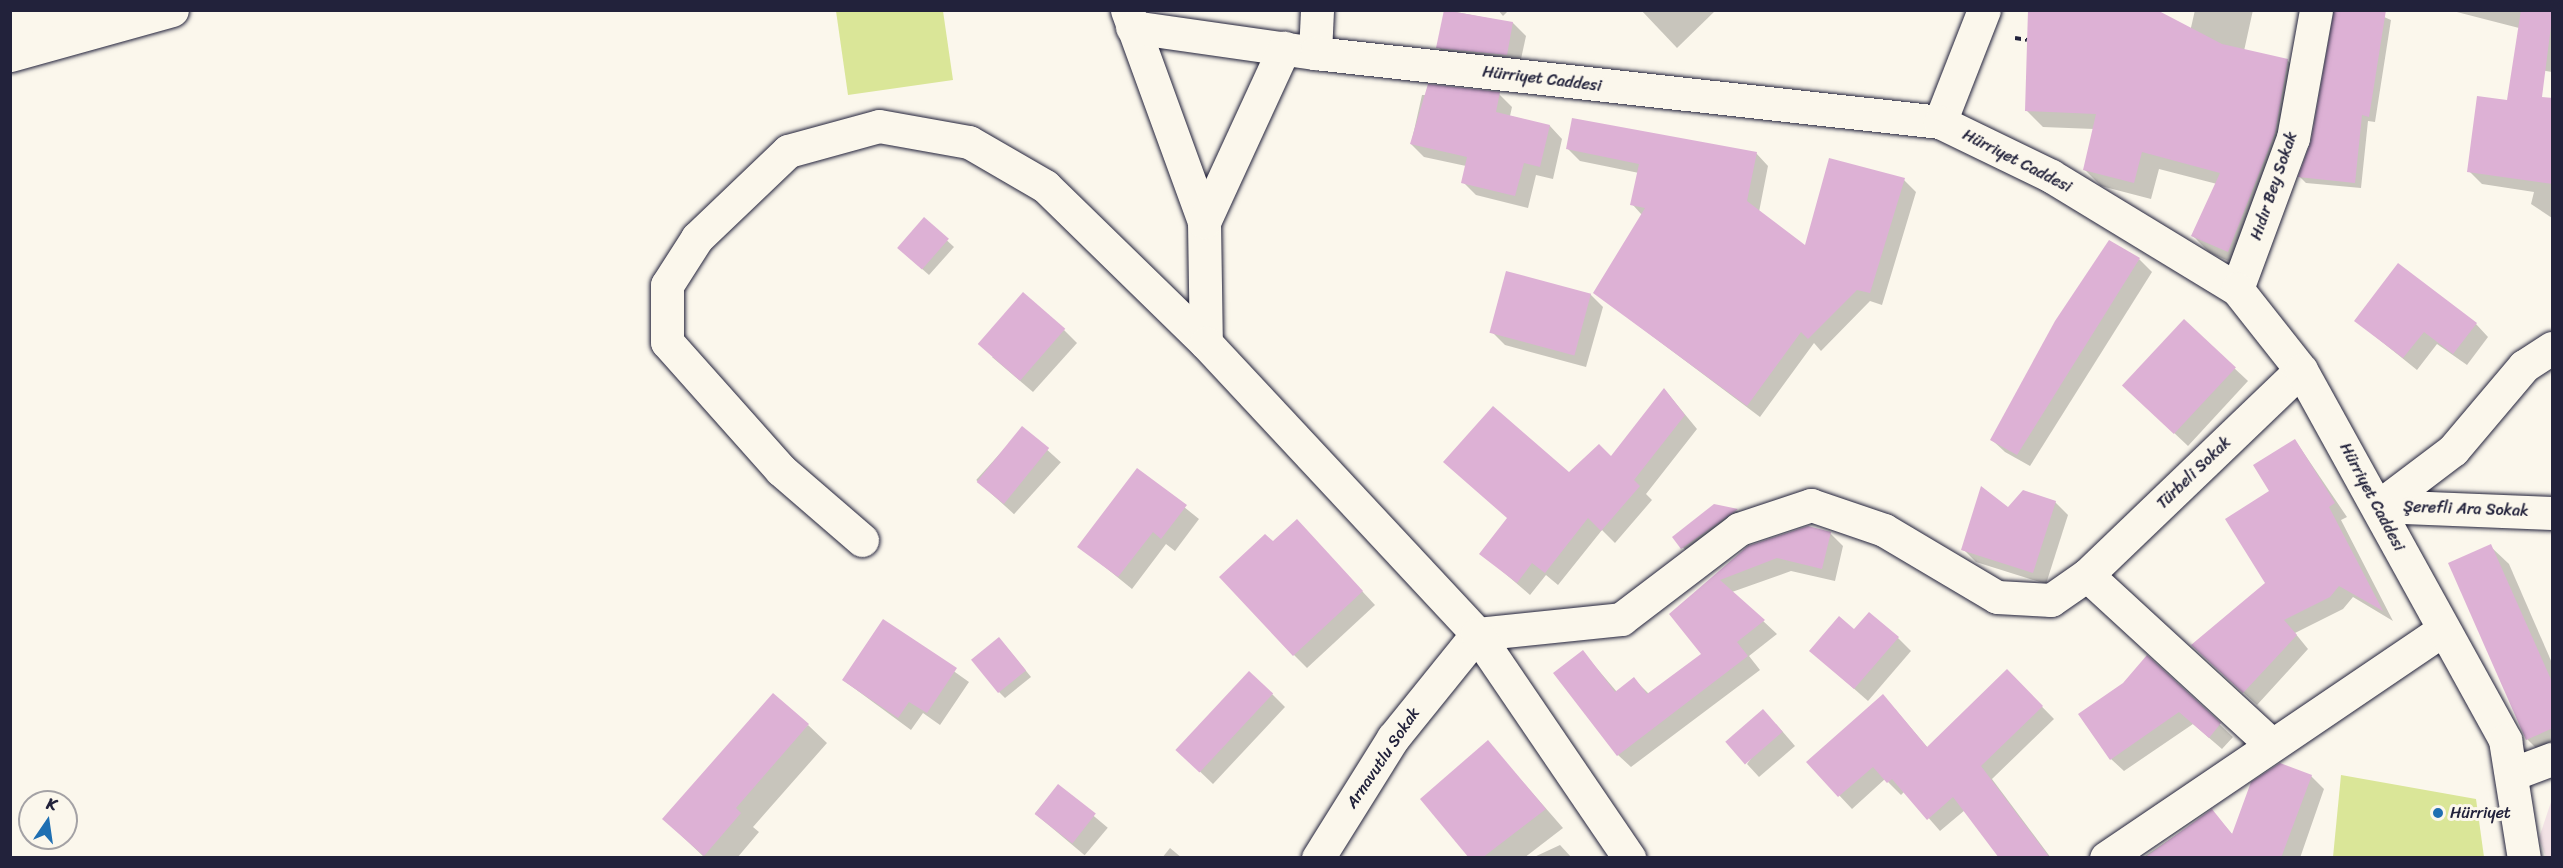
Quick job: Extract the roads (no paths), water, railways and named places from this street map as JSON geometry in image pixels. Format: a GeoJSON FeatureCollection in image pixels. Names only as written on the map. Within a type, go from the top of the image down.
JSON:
{"type":"FeatureCollection","features":[{"type":"Feature","properties":{"kind":"main road"},"geometry":{"type":"LineString","coordinates":[[10,25],[111,10]]}},
{"type":"Feature","properties":{"kind":"main road"},"geometry":{"type":"LineString","coordinates":[[10,55],[172,10]]}},
{"type":"Feature","properties":{"kind":"main road"},"geometry":{"type":"LineString","coordinates":[[1204,222],[1299,51],[1317,10]]}},
{"type":"Feature","properties":{"kind":"main road"},"geometry":{"type":"LineString","coordinates":[[1940,122],[1984,10]]}},
{"type":"Feature","properties":{"kind":"main road","name":"Hıdır Bey Sokak"},"geometry":{"type":"LineString","coordinates":[[2237,289],[2293,138],[2316,10]]}},
{"type":"Feature","properties":{"kind":"main road"},"geometry":{"type":"LineString","coordinates":[[1130,19],[1204,222],[1206,343]]}},
{"type":"Feature","properties":{"kind":"main road","name":"Hürriyet Caddesi"},"geometry":{"type":"LineString","coordinates":[[1130,19],[1299,51],[1940,122],[2050,176],[2237,289],[2301,370],[2379,506],[2441,631],[2505,740],[2524,858]]}},
{"type":"Feature","properties":{"kind":"main road"},"geometry":{"type":"LineString","coordinates":[[862,540],[781,470],[667,342],[667,285],[698,238],[788,151],[879,126],[969,142],[1045,186],[1206,343],[1477,634],[1629,858]]}},
{"type":"Feature","properties":{"kind":"main road"},"geometry":{"type":"LineString","coordinates":[[2379,506],[2453,450],[2524,366],[2553,348]]}},
{"type":"Feature","properties":{"kind":"main road","name":"Türbeli Sokak"},"geometry":{"type":"LineString","coordinates":[[1477,634],[1621,619],[1738,529],[1811,505],[1884,530],[1997,597],[2051,600],[2087,575],[2301,370]]}},
{"type":"Feature","properties":{"kind":"main road","name":"Şerefli Ara Sokak"},"geometry":{"type":"LineString","coordinates":[[2379,506],[2553,513]]}},
{"type":"Feature","properties":{"kind":"main road"},"geometry":{"type":"LineString","coordinates":[[2087,575],[2271,744]]}},
{"type":"Feature","properties":{"kind":"main road"},"geometry":{"type":"LineString","coordinates":[[2106,858],[2271,744],[2441,631]]}},
{"type":"Feature","properties":{"kind":"main road","name":"Arnavutlu Sokak"},"geometry":{"type":"LineString","coordinates":[[1318,858],[1393,738],[1477,634]]}},
{"type":"Feature","properties":{"kind":"main road"},"geometry":{"type":"LineString","coordinates":[[2512,774],[2553,759]]}},
{"type":"Feature","properties":{"kind":"place","name":"Hürriyet"},"geometry":{"type":"Point","coordinates":[2438,813]}}]}
